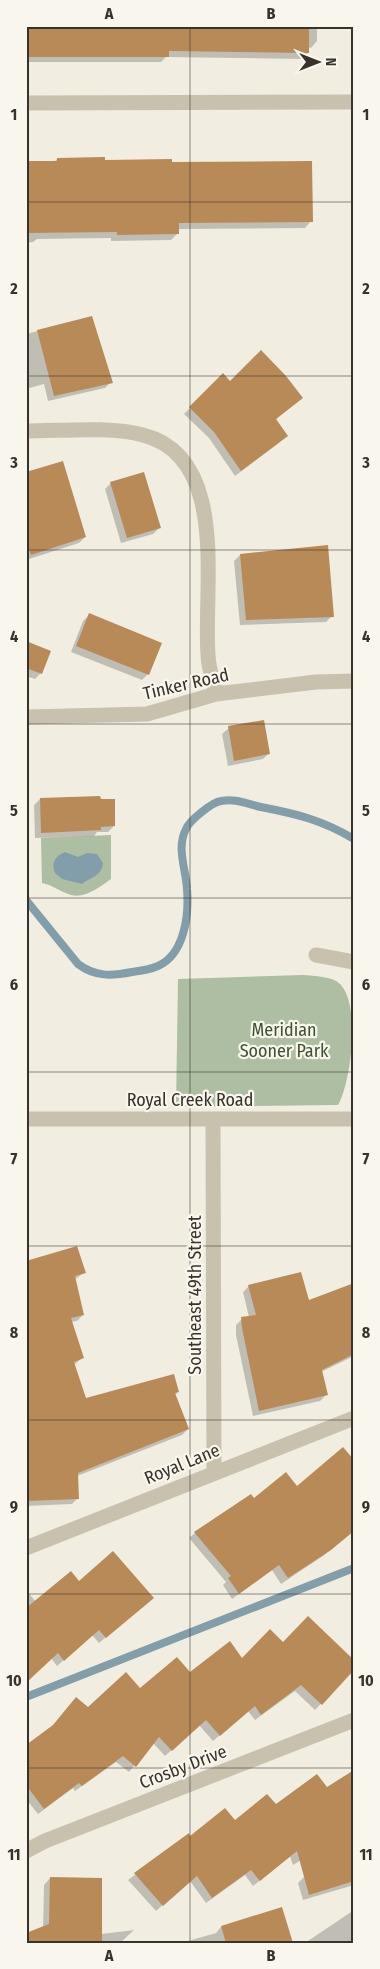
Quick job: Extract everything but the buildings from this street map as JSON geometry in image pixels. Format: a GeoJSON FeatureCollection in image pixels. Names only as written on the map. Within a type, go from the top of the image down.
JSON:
{"type":"FeatureCollection","features":[{"type":"Feature","properties":{"kind":"street"},"geometry":{"type":"LineString","coordinates":[[26,103],[354,102]]}},
{"type":"Feature","properties":{"kind":"street"},"geometry":{"type":"LineString","coordinates":[[26,431],[127,432],[145,435],[159,441],[176,453],[192,472],[201,495],[206,518],[208,655],[216,694]]}},
{"type":"Feature","properties":{"kind":"street","name":"Tinker Road"},"geometry":{"type":"LineString","coordinates":[[26,717],[147,714],[216,694],[316,682],[354,681]]}},
{"type":"Feature","properties":{"kind":"street"},"geometry":{"type":"LineString","coordinates":[[316,954],[354,962]]}},
{"type":"Feature","properties":{"kind":"street","name":"Royal Creek Road"},"geometry":{"type":"LineString","coordinates":[[26,1119],[213,1119],[353,1116]]}},
{"type":"Feature","properties":{"kind":"street","name":"Southeast 49th Street"},"geometry":{"type":"LineString","coordinates":[[213,1119],[214,1471]]}},
{"type":"Feature","properties":{"kind":"street","name":"Royal Lane"},"geometry":{"type":"LineString","coordinates":[[26,1548],[214,1471],[354,1418]]}},
{"type":"Feature","properties":{"kind":"street","name":"Crosby Drive"},"geometry":{"type":"LineString","coordinates":[[26,1852],[45,1841],[354,1720]]}},
{"type":"Feature","properties":{"kind":"green space"},"geometry":{"type":"Polygon","coordinates":[[[111,835],[111,879],[87,894],[76,896],[42,883],[41,838],[111,835]]]}},
{"type":"Feature","properties":{"kind":"green space","name":"Meridian Sooner Park"},"geometry":{"type":"Polygon","coordinates":[[[303,975],[323,977],[337,981],[346,994],[350,1008],[352,1044],[350,1062],[347,1080],[338,1105],[176,1107],[178,979],[303,975]]]}},
{"type":"Feature","properties":{"kind":"water"},"geometry":{"type":"Polygon","coordinates":[[[65,852],[78,857],[87,853],[97,854],[103,863],[101,871],[82,884],[62,879],[55,873],[54,863],[56,858],[65,852]]]}},
{"type":"Feature","properties":{"kind":"waterway"},"geometry":{"type":"LineString","coordinates":[[26,900],[78,964],[84,968],[97,973],[111,975],[142,970],[158,966],[167,960],[180,943],[187,910],[187,889],[182,851],[183,836],[191,821],[212,805],[217,802],[232,800],[286,812],[320,822],[354,839]]}},
{"type":"Feature","properties":{"kind":"waterway"},"geometry":{"type":"LineString","coordinates":[[26,1697],[354,1568]]}}]}
